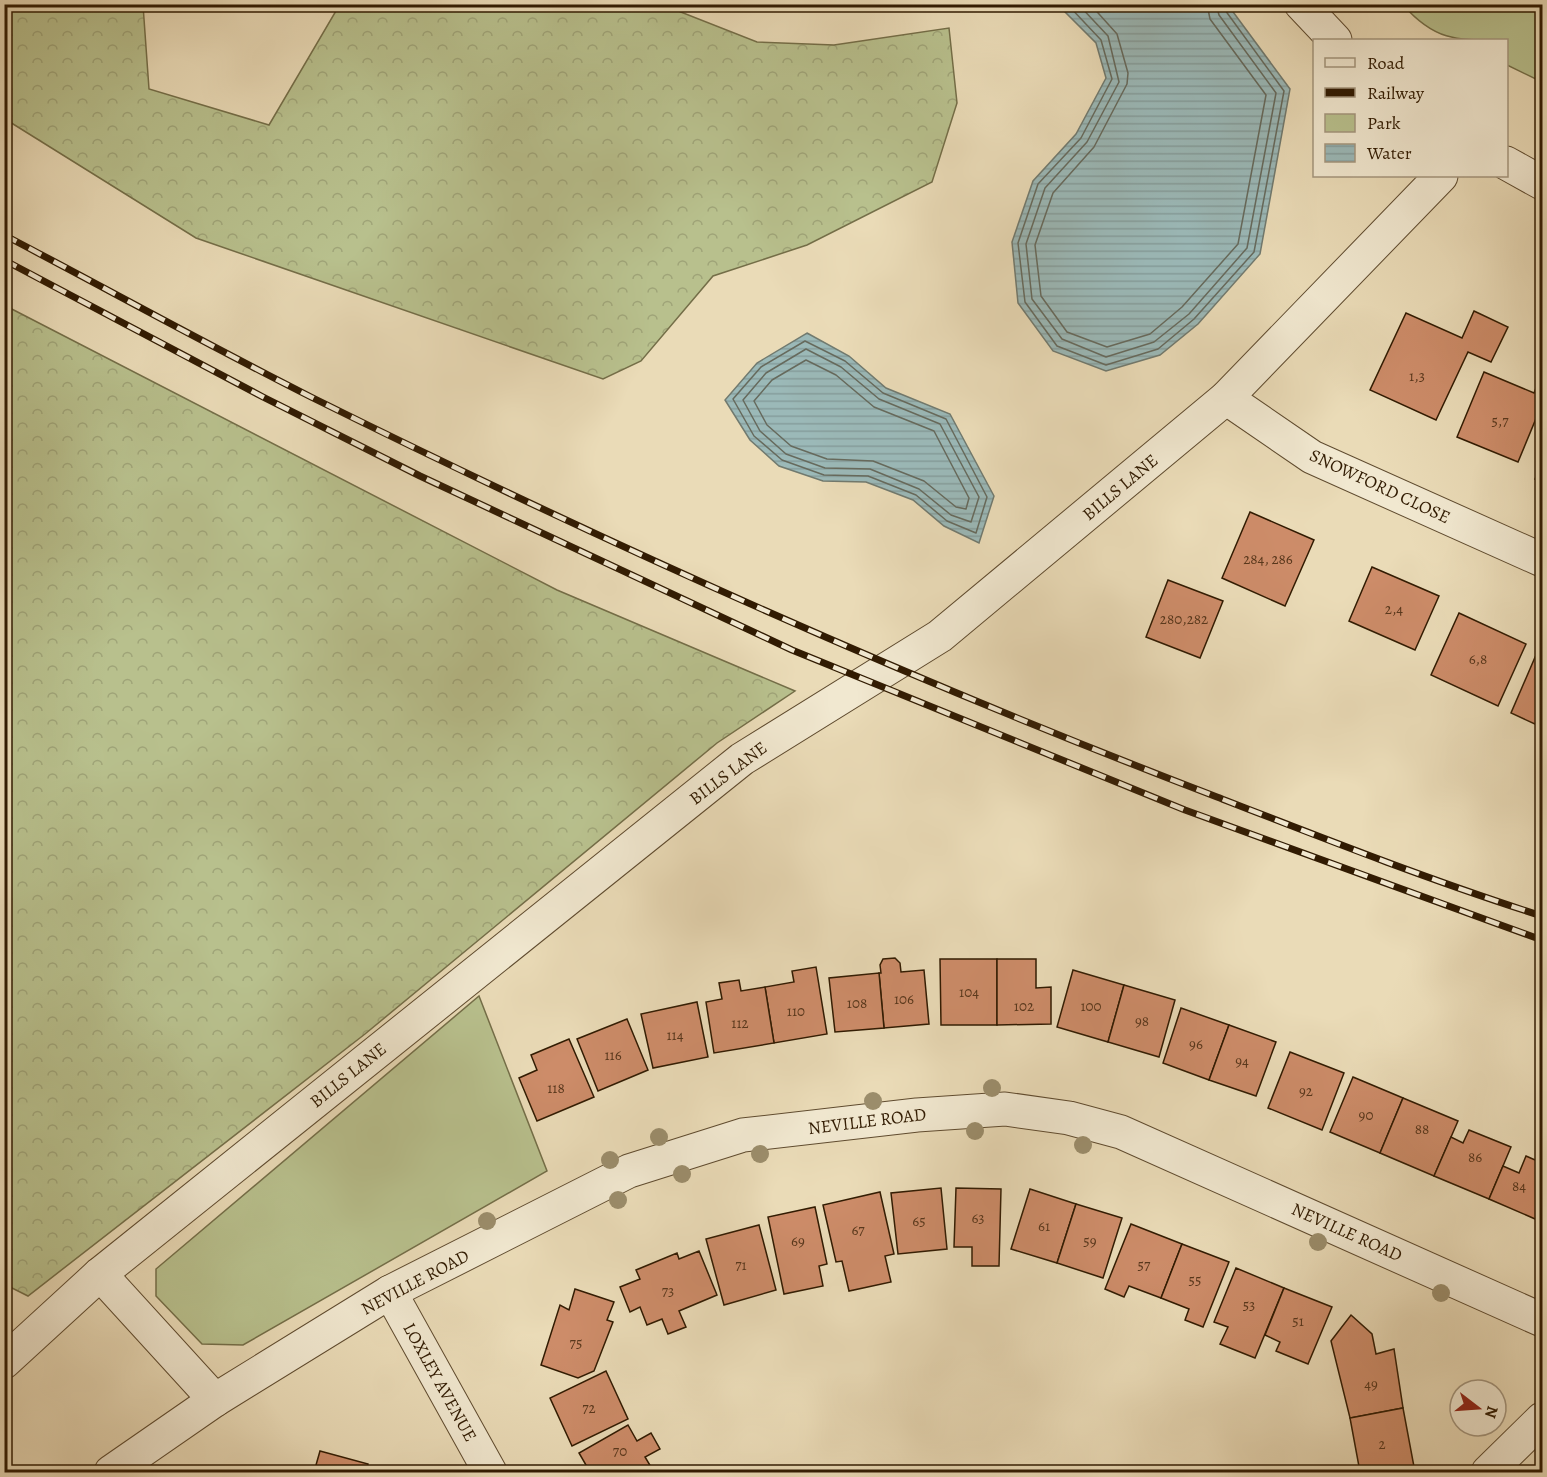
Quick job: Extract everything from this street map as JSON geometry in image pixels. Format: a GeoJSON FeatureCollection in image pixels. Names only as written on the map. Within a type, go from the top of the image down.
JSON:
{"type":"FeatureCollection","features":[{"type":"Feature","properties":{"kind":"street"},"geometry":{"type":"LineString","coordinates":[[1301,4],[1334,39]]}},
{"type":"Feature","properties":{"kind":"street"},"geometry":{"type":"LineString","coordinates":[[1508,165],[1542,183]]}},
{"type":"Feature","properties":{"kind":"street","name":"BILLS LANE"},"geometry":{"type":"LineString","coordinates":[[4,1362],[100,1274],[742,759],[940,636],[1226,398],[1440,177]]}},
{"type":"Feature","properties":{"kind":"street","name":"SNOWFORD CLOSE"},"geometry":{"type":"LineString","coordinates":[[1226,398],[1312,457],[1542,560]]}},
{"type":"Feature","properties":{"kind":"street","name":"NEVILLE ROAD"},"geometry":{"type":"LineString","coordinates":[[111,1473],[215,1400],[390,1292],[629,1171],[743,1135],[917,1115],[1005,1109],[1069,1118],[1121,1132],[1542,1320]]}},
{"type":"Feature","properties":{"kind":"street"},"geometry":{"type":"LineString","coordinates":[[100,1274],[215,1400]]}},
{"type":"Feature","properties":{"kind":"street","name":"LOXLEY AVENUE"},"geometry":{"type":"LineString","coordinates":[[390,1292],[490,1473]]}},
{"type":"Feature","properties":{"kind":"street"},"geometry":{"type":"LineString","coordinates":[[1488,1473],[1542,1419]]}},
{"type":"Feature","properties":{"kind":"green space"},"geometry":{"type":"Polygon","coordinates":[[[340,4],[663,5],[757,42],[834,45],[949,28],[957,103],[932,182],[807,245],[713,276],[641,361],[603,379],[196,238],[5,119],[5,5],[143,5],[149,89],[269,125],[340,4]]]}},
{"type":"Feature","properties":{"kind":"green space"},"geometry":{"type":"Polygon","coordinates":[[[1403,5],[1542,5],[1542,82],[1508,65],[1508,39],[1450,37],[1438,33],[1415,17],[1403,5]]]}},
{"type":"Feature","properties":{"kind":"green space"},"geometry":{"type":"Polygon","coordinates":[[[4,305],[557,590],[795,691],[717,743],[365,1034],[28,1296],[4,1284],[4,305]]]}},
{"type":"Feature","properties":{"kind":"green space"},"geometry":{"type":"Polygon","coordinates":[[[479,996],[547,1171],[243,1345],[202,1344],[156,1296],[156,1269],[479,996]]]}},
{"type":"Feature","properties":{"kind":"water"},"geometry":{"type":"Polygon","coordinates":[[[739,5],[827,5],[822,8],[739,5]]]}},
{"type":"Feature","properties":{"kind":"water"},"geometry":{"type":"Polygon","coordinates":[[[1058,5],[1228,5],[1290,89],[1260,254],[1198,324],[1160,355],[1106,371],[1053,351],[1018,303],[1012,242],[1033,181],[1076,134],[1106,78],[1096,43],[1058,5]]]}},
{"type":"Feature","properties":{"kind":"water"},"geometry":{"type":"Polygon","coordinates":[[[807,333],[849,356],[886,388],[950,414],[994,496],[979,543],[944,526],[913,500],[866,482],[823,481],[779,466],[750,440],[725,400],[757,363],[807,333]]]}},
{"type":"Feature","properties":{"kind":"building"},"geometry":{"type":"Polygon","coordinates":[[[1474,311],[1508,327],[1491,362],[1468,352],[1436,420],[1370,390],[1406,313],[1462,338],[1474,311]]]}},
{"type":"Feature","properties":{"kind":"building"},"geometry":{"type":"Polygon","coordinates":[[[1484,372],[1534,393],[1542,373],[1542,404],[1518,462],[1457,437],[1484,372]]]}},
{"type":"Feature","properties":{"kind":"building"},"geometry":{"type":"Polygon","coordinates":[[[1542,463],[1542,482],[1535,479],[1542,463]]]}},
{"type":"Feature","properties":{"kind":"building"},"geometry":{"type":"Polygon","coordinates":[[[1250,512],[1314,540],[1285,606],[1222,578],[1250,512]]]}},
{"type":"Feature","properties":{"kind":"building"},"geometry":{"type":"Polygon","coordinates":[[[1372,567],[1439,596],[1415,650],[1349,621],[1372,567]]]}},
{"type":"Feature","properties":{"kind":"building"},"geometry":{"type":"Polygon","coordinates":[[[1168,580],[1223,601],[1200,658],[1146,637],[1168,580]]]}},
{"type":"Feature","properties":{"kind":"building"},"geometry":{"type":"Polygon","coordinates":[[[1459,613],[1526,644],[1498,706],[1431,675],[1459,613]]]}},
{"type":"Feature","properties":{"kind":"building"},"geometry":{"type":"Polygon","coordinates":[[[1539,648],[1542,649],[1542,713],[1537,725],[1511,713],[1539,648]]]}},
{"type":"Feature","properties":{"kind":"building"},"geometry":{"type":"Polygon","coordinates":[[[895,958],[900,963],[901,972],[924,970],[929,1024],[884,1028],[880,965],[883,959],[895,958]]]}},
{"type":"Feature","properties":{"kind":"building"},"geometry":{"type":"Polygon","coordinates":[[[940,959],[997,959],[997,1025],[941,1025],[940,959]]]}},
{"type":"Feature","properties":{"kind":"building"},"geometry":{"type":"Polygon","coordinates":[[[997,959],[1036,959],[1036,988],[1051,987],[1051,1024],[997,1025],[997,959]]]}},
{"type":"Feature","properties":{"kind":"building"},"geometry":{"type":"Polygon","coordinates":[[[816,967],[827,1034],[774,1043],[765,987],[794,982],[792,971],[816,967]]]}},
{"type":"Feature","properties":{"kind":"building"},"geometry":{"type":"Polygon","coordinates":[[[1073,970],[1124,985],[1108,1042],[1057,1027],[1073,970]]]}},
{"type":"Feature","properties":{"kind":"building"},"geometry":{"type":"Polygon","coordinates":[[[879,973],[884,1028],[835,1032],[829,978],[879,973]]]}},
{"type":"Feature","properties":{"kind":"building"},"geometry":{"type":"Polygon","coordinates":[[[739,980],[741,991],[765,987],[774,1043],[714,1053],[706,1002],[722,999],[719,983],[739,980]]]}},
{"type":"Feature","properties":{"kind":"building"},"geometry":{"type":"Polygon","coordinates":[[[1124,985],[1175,1000],[1159,1057],[1108,1042],[1124,985]]]}},
{"type":"Feature","properties":{"kind":"building"},"geometry":{"type":"Polygon","coordinates":[[[697,1002],[708,1057],[653,1068],[641,1014],[697,1002]]]}},
{"type":"Feature","properties":{"kind":"building"},"geometry":{"type":"Polygon","coordinates":[[[1181,1008],[1229,1025],[1209,1080],[1163,1063],[1181,1008]]]}},
{"type":"Feature","properties":{"kind":"building"},"geometry":{"type":"Polygon","coordinates":[[[627,1019],[648,1070],[598,1091],[577,1039],[627,1019]]]}},
{"type":"Feature","properties":{"kind":"building"},"geometry":{"type":"Polygon","coordinates":[[[1229,1025],[1276,1042],[1256,1096],[1209,1080],[1229,1025]]]}},
{"type":"Feature","properties":{"kind":"building"},"geometry":{"type":"Polygon","coordinates":[[[569,1039],[594,1097],[537,1121],[519,1078],[537,1070],[531,1055],[569,1039]]]}},
{"type":"Feature","properties":{"kind":"building"},"geometry":{"type":"Polygon","coordinates":[[[1290,1052],[1344,1073],[1322,1130],[1268,1108],[1290,1052]]]}},
{"type":"Feature","properties":{"kind":"building"},"geometry":{"type":"Polygon","coordinates":[[[1353,1077],[1403,1098],[1380,1153],[1330,1132],[1353,1077]]]}},
{"type":"Feature","properties":{"kind":"building"},"geometry":{"type":"Polygon","coordinates":[[[1403,1098],[1458,1121],[1434,1176],[1380,1153],[1403,1098]]]}},
{"type":"Feature","properties":{"kind":"building"},"geometry":{"type":"Polygon","coordinates":[[[1469,1130],[1511,1147],[1489,1199],[1434,1176],[1451,1137],[1463,1143],[1469,1130]]]}},
{"type":"Feature","properties":{"kind":"building"},"geometry":{"type":"Polygon","coordinates":[[[1526,1156],[1542,1163],[1542,1222],[1489,1199],[1503,1166],[1519,1173],[1526,1156]]]}},
{"type":"Feature","properties":{"kind":"building"},"geometry":{"type":"Polygon","coordinates":[[[941,1188],[947,1249],[898,1254],[891,1193],[941,1188]]]}},
{"type":"Feature","properties":{"kind":"building"},"geometry":{"type":"Polygon","coordinates":[[[956,1188],[1001,1189],[999,1266],[972,1266],[972,1247],[954,1247],[956,1188]]]}},
{"type":"Feature","properties":{"kind":"building"},"geometry":{"type":"Polygon","coordinates":[[[1030,1189],[1076,1204],[1057,1263],[1011,1249],[1030,1189]]]}},
{"type":"Feature","properties":{"kind":"building"},"geometry":{"type":"Polygon","coordinates":[[[880,1192],[894,1254],[885,1256],[891,1282],[849,1291],[842,1261],[836,1262],[823,1205],[880,1192]]]}},
{"type":"Feature","properties":{"kind":"building"},"geometry":{"type":"Polygon","coordinates":[[[1076,1204],[1122,1218],[1103,1278],[1057,1263],[1076,1204]]]}},
{"type":"Feature","properties":{"kind":"building"},"geometry":{"type":"Polygon","coordinates":[[[815,1207],[827,1264],[819,1266],[823,1286],[784,1294],[768,1217],[815,1207]]]}},
{"type":"Feature","properties":{"kind":"building"},"geometry":{"type":"Polygon","coordinates":[[[1131,1224],[1182,1244],[1161,1298],[1129,1286],[1124,1297],[1105,1289],[1131,1224]]]}},
{"type":"Feature","properties":{"kind":"building"},"geometry":{"type":"Polygon","coordinates":[[[759,1225],[776,1290],[724,1305],[706,1239],[759,1225]]]}},
{"type":"Feature","properties":{"kind":"building"},"geometry":{"type":"Polygon","coordinates":[[[1182,1244],[1229,1262],[1203,1327],[1185,1320],[1189,1309],[1161,1298],[1182,1244]]]}},
{"type":"Feature","properties":{"kind":"building"},"geometry":{"type":"Polygon","coordinates":[[[699,1251],[717,1295],[679,1311],[686,1327],[668,1334],[662,1319],[647,1325],[640,1307],[630,1312],[620,1287],[640,1279],[636,1270],[677,1253],[679,1259],[699,1251]]]}},
{"type":"Feature","properties":{"kind":"building"},"geometry":{"type":"Polygon","coordinates":[[[1236,1268],[1284,1288],[1255,1358],[1220,1344],[1228,1327],[1214,1322],[1236,1268]]]}},
{"type":"Feature","properties":{"kind":"building"},"geometry":{"type":"Polygon","coordinates":[[[1284,1288],[1332,1307],[1308,1364],[1276,1351],[1280,1342],[1265,1335],[1284,1288]]]}},
{"type":"Feature","properties":{"kind":"building"},"geometry":{"type":"Polygon","coordinates":[[[575,1289],[614,1302],[607,1320],[613,1322],[594,1371],[578,1378],[541,1365],[560,1305],[569,1310],[575,1289]]]}},
{"type":"Feature","properties":{"kind":"building"},"geometry":{"type":"Polygon","coordinates":[[[1351,1315],[1372,1334],[1376,1354],[1394,1349],[1403,1408],[1350,1418],[1331,1341],[1351,1315]]]}},
{"type":"Feature","properties":{"kind":"building"},"geometry":{"type":"Polygon","coordinates":[[[606,1371],[628,1419],[572,1446],[550,1398],[606,1371]]]}},
{"type":"Feature","properties":{"kind":"building"},"geometry":{"type":"Polygon","coordinates":[[[1403,1408],[1415,1472],[1360,1472],[1350,1418],[1403,1408]]]}},
{"type":"Feature","properties":{"kind":"building"},"geometry":{"type":"Polygon","coordinates":[[[628,1425],[637,1441],[651,1433],[660,1449],[645,1457],[654,1472],[590,1472],[579,1453],[628,1425]]]}},
{"type":"Feature","properties":{"kind":"building"},"geometry":{"type":"Polygon","coordinates":[[[320,1451],[368,1464],[366,1472],[314,1472],[320,1451]]]}},
{"type":"Feature","properties":{"kind":"railway"},"geometry":{"type":"LineString","coordinates":[[4,235],[311,397],[422,452],[759,608],[1101,752],[1379,859],[1542,916]]}},
{"type":"Feature","properties":{"kind":"railway"},"geometry":{"type":"LineString","coordinates":[[4,260],[263,397],[420,476],[792,650],[1185,810],[1542,940]]}}]}
